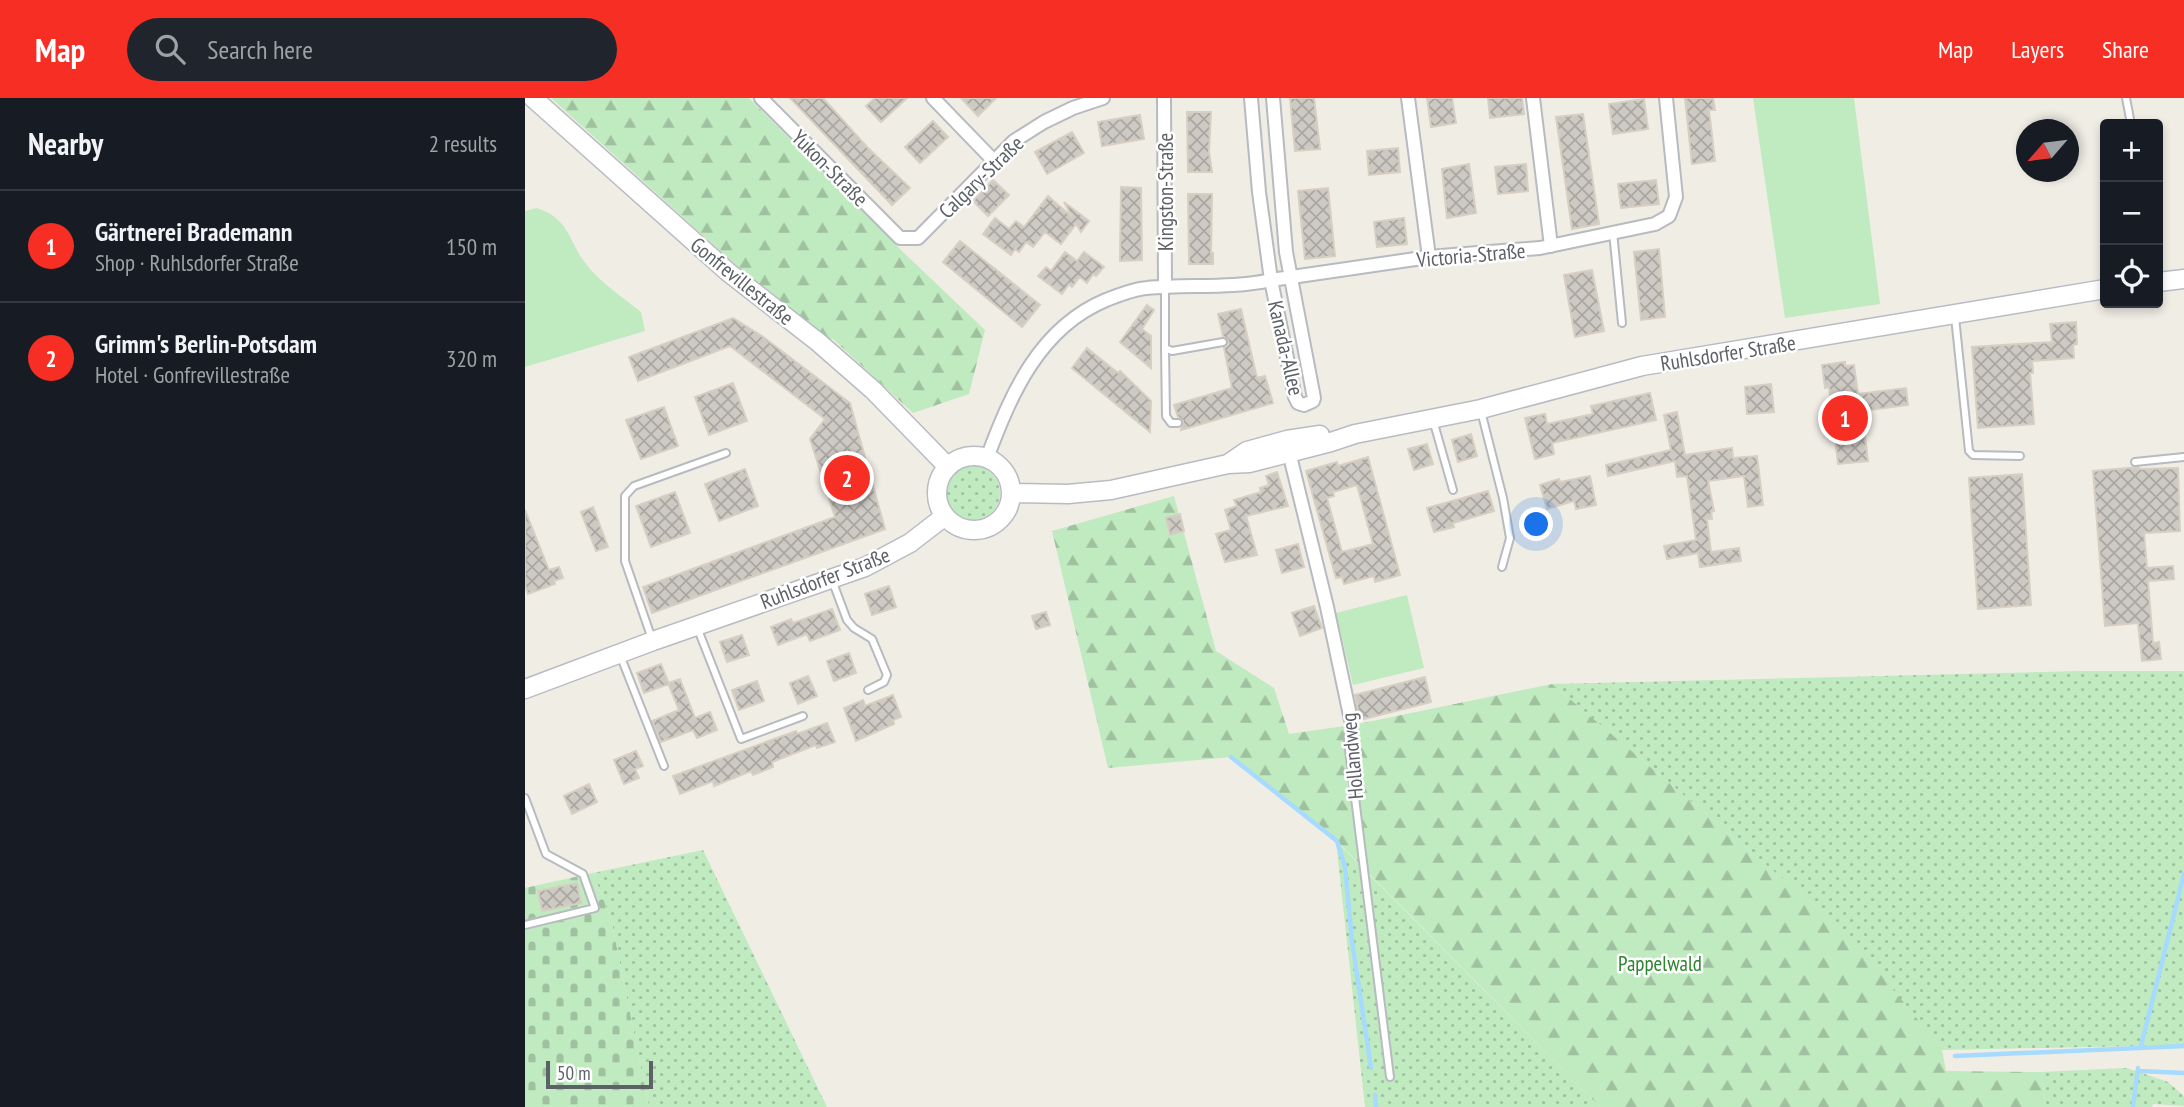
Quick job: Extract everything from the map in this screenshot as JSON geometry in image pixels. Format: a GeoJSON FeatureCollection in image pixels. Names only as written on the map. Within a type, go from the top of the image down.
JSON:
{"type":"FeatureCollection","features":[{"type":"Feature","properties":{"kind":"main road","name":"Gonfrevillestraße"},"geometry":{"type":"LineString","coordinates":[[533,98],[728,272],[818,342],[873,390],[948,467]]}},
{"type":"Feature","properties":{"kind":"main road"},"geometry":{"type":"LineString","coordinates":[[2163,281],[2184,278]]}},
{"type":"Feature","properties":{"kind":"main road","name":"Ruhlsdorfer Straße"},"geometry":{"type":"LineString","coordinates":[[1011,493],[1068,494],[1111,490],[1228,464],[1249,463],[1288,447],[1481,409],[1642,366],[2100,290]]}},
{"type":"Feature","properties":{"kind":"main road"},"geometry":{"type":"LineString","coordinates":[[974,456],[988,458],[1005,472],[1011,493],[1010,501],[1003,516],[990,526],[966,529],[945,516],[940,506],[938,486],[948,467],[959,459],[974,456]]}},
{"type":"Feature","properties":{"kind":"main road","name":"Ruhlsdorfer Straße"},"geometry":{"type":"LineString","coordinates":[[525,689],[697,625],[865,567],[910,543],[945,516]]}},
{"type":"Feature","properties":{"kind":"street","name":"Yukon-Straße"},"geometry":{"type":"LineString","coordinates":[[761,98],[900,238]]}},
{"type":"Feature","properties":{"kind":"street"},"geometry":{"type":"LineString","coordinates":[[933,98],[994,161]]}},
{"type":"Feature","properties":{"kind":"street","name":"Calgary-Straße"},"geometry":{"type":"LineString","coordinates":[[900,238],[918,238],[1014,141],[1044,122],[1103,98]]}},
{"type":"Feature","properties":{"kind":"street","name":"Kingston-Straße"},"geometry":{"type":"LineString","coordinates":[[1164,98],[1165,286]]}},
{"type":"Feature","properties":{"kind":"street","name":"Kanada-Allee"},"geometry":{"type":"LineString","coordinates":[[1251,98],[1259,192],[1271,280],[1295,397],[1298,403],[1304,405],[1313,401],[1313,393],[1290,278],[1273,98]]}},
{"type":"Feature","properties":{"kind":"street"},"geometry":{"type":"LineString","coordinates":[[1408,98],[1429,257]]}},
{"type":"Feature","properties":{"kind":"street"},"geometry":{"type":"LineString","coordinates":[[1533,98],[1551,246]]}},
{"type":"Feature","properties":{"kind":"street","name":"Victoria-Straße"},"geometry":{"type":"LineString","coordinates":[[988,458],[1012,396],[1048,340],[1098,303],[1132,291],[1165,286],[1249,285],[1429,257],[1551,246],[1655,224],[1669,216],[1676,197],[1666,98]]}},
{"type":"Feature","properties":{"kind":"street","name":"Hollandweg"},"geometry":{"type":"LineString","coordinates":[[1288,447],[1327,607],[1350,720]]}},
{"type":"Feature","properties":{"kind":"lane"},"geometry":{"type":"LineString","coordinates":[[2126,98],[2130,119]]}},
{"type":"Feature","properties":{"kind":"lane"},"geometry":{"type":"LineString","coordinates":[[1613,232],[1622,323]]}},
{"type":"Feature","properties":{"kind":"lane"},"geometry":{"type":"LineString","coordinates":[[1165,286],[1166,416],[1171,424],[1178,423]]}},
{"type":"Feature","properties":{"kind":"lane"},"geometry":{"type":"LineString","coordinates":[[1954,316],[1969,451],[1973,455],[2020,456]]}},
{"type":"Feature","properties":{"kind":"lane"},"geometry":{"type":"LineString","coordinates":[[1165,348],[1172,351],[1223,342]]}},
{"type":"Feature","properties":{"kind":"lane"},"geometry":{"type":"LineString","coordinates":[[1481,409],[1510,538],[1502,567]]}},
{"type":"Feature","properties":{"kind":"lane"},"geometry":{"type":"LineString","coordinates":[[1433,419],[1453,490]]}},
{"type":"Feature","properties":{"kind":"lane"},"geometry":{"type":"LineString","coordinates":[[653,641],[625,561],[625,496],[634,486],[726,453]]}},
{"type":"Feature","properties":{"kind":"lane"},"geometry":{"type":"LineString","coordinates":[[2135,462],[2184,457]]}},
{"type":"Feature","properties":{"kind":"lane"},"geometry":{"type":"LineString","coordinates":[[831,579],[847,620],[854,628],[872,639],[887,675],[884,682],[868,690]]}},
{"type":"Feature","properties":{"kind":"lane"},"geometry":{"type":"LineString","coordinates":[[697,625],[740,739],[803,716]]}},
{"type":"Feature","properties":{"kind":"lane"},"geometry":{"type":"LineString","coordinates":[[620,653],[664,766]]}},
{"type":"Feature","properties":{"kind":"lane","name":"Hollandweg"},"geometry":{"type":"LineString","coordinates":[[1350,720],[1347,742],[1390,1076]]}},
{"type":"Feature","properties":{"kind":"lane"},"geometry":{"type":"LineString","coordinates":[[525,798],[546,855],[583,874],[595,908],[525,925]]}},
{"type":"Feature","properties":{"kind":"green space"},"geometry":{"type":"Polygon","coordinates":[[[551,98],[749,98],[985,330],[969,394],[913,413],[833,339],[824,339],[736,265],[551,98]]]}},
{"type":"Feature","properties":{"kind":"green space"},"geometry":{"type":"Polygon","coordinates":[[[1753,98],[1854,98],[1880,304],[1785,318],[1753,98]]]}},
{"type":"Feature","properties":{"kind":"green space"},"geometry":{"type":"Polygon","coordinates":[[[537,208],[562,224],[592,271],[641,312],[645,331],[525,367],[525,211],[537,208]]]}},
{"type":"Feature","properties":{"kind":"green space"},"geometry":{"type":"Polygon","coordinates":[[[973,466],[992,474],[1000,493],[992,512],[973,520],[954,512],[946,493],[954,474],[973,466]]]}},
{"type":"Feature","properties":{"kind":"green space","name":"Pappelwald"},"geometry":{"type":"Polygon","coordinates":[[[1174,496],[1216,651],[1274,688],[1289,734],[1358,724],[1552,684],[1815,906],[1859,947],[1942,1050],[1946,1071],[2041,1072],[2046,1107],[1600,1107],[1337,841],[1231,757],[1108,768],[1052,531],[1174,496]]]}},
{"type":"Feature","properties":{"kind":"green space"},"geometry":{"type":"Polygon","coordinates":[[[1407,595],[1424,668],[1353,685],[1336,613],[1407,595]]]}},
{"type":"Feature","properties":{"kind":"green space"},"geometry":{"type":"Polygon","coordinates":[[[2081,671],[2184,671],[2184,1045],[1942,1050],[1815,906],[1552,684],[2081,671]]]}},
{"type":"Feature","properties":{"kind":"green space"},"geometry":{"type":"Polygon","coordinates":[[[1336,841],[1600,1107],[1365,1107],[1336,841]]]}},
{"type":"Feature","properties":{"kind":"green space"},"geometry":{"type":"Polygon","coordinates":[[[703,850],[827,1107],[649,1107],[611,919],[593,873],[703,850]]]}},
{"type":"Feature","properties":{"kind":"green space"},"geometry":{"type":"Polygon","coordinates":[[[593,873],[611,919],[649,1107],[525,1107],[525,888],[593,873]]]}},
{"type":"Feature","properties":{"kind":"green space"},"geometry":{"type":"Polygon","coordinates":[[[2127,1068],[2168,1082],[2184,1096],[2184,1106],[2153,1104],[2152,1107],[2046,1107],[2041,1072],[2127,1068]]]}},
{"type":"Feature","properties":{"kind":"building"},"geometry":{"type":"Polygon","coordinates":[[[790,98],[823,98],[867,147],[910,188],[892,205],[790,98]]]}},
{"type":"Feature","properties":{"kind":"building"},"geometry":{"type":"Polygon","coordinates":[[[875,98],[907,98],[881,122],[866,106],[875,98]]]}},
{"type":"Feature","properties":{"kind":"building"},"geometry":{"type":"Polygon","coordinates":[[[961,98],[996,98],[978,116],[961,98]]]}},
{"type":"Feature","properties":{"kind":"building"},"geometry":{"type":"Polygon","coordinates":[[[1290,98],[1314,98],[1320,149],[1295,151],[1290,98]]]}},
{"type":"Feature","properties":{"kind":"building"},"geometry":{"type":"Polygon","coordinates":[[[1427,98],[1452,98],[1456,123],[1431,127],[1427,98]]]}},
{"type":"Feature","properties":{"kind":"building"},"geometry":{"type":"Polygon","coordinates":[[[1488,98],[1522,98],[1524,114],[1490,118],[1488,98]]]}},
{"type":"Feature","properties":{"kind":"building"},"geometry":{"type":"Polygon","coordinates":[[[1685,98],[1713,98],[1715,110],[1709,110],[1715,161],[1692,164],[1685,98]]]}},
{"type":"Feature","properties":{"kind":"building"},"geometry":{"type":"Polygon","coordinates":[[[1644,99],[1648,129],[1613,134],[1609,104],[1644,99]]]}},
{"type":"Feature","properties":{"kind":"building"},"geometry":{"type":"Polygon","coordinates":[[[1187,112],[1211,112],[1209,152],[1212,172],[1188,172],[1187,112]]]}},
{"type":"Feature","properties":{"kind":"building"},"geometry":{"type":"Polygon","coordinates":[[[1583,114],[1599,224],[1572,229],[1556,117],[1583,114]]]}},
{"type":"Feature","properties":{"kind":"building"},"geometry":{"type":"Polygon","coordinates":[[[1140,115],[1144,139],[1102,146],[1098,122],[1140,115]]]}},
{"type":"Feature","properties":{"kind":"building"},"geometry":{"type":"Polygon","coordinates":[[[933,121],[948,137],[920,163],[905,147],[933,121]]]}},
{"type":"Feature","properties":{"kind":"building"},"geometry":{"type":"Polygon","coordinates":[[[1072,132],[1084,153],[1047,174],[1035,152],[1072,132]]]}},
{"type":"Feature","properties":{"kind":"building"},"geometry":{"type":"Polygon","coordinates":[[[1398,148],[1400,172],[1369,175],[1367,151],[1398,148]]]}},
{"type":"Feature","properties":{"kind":"building"},"geometry":{"type":"Polygon","coordinates":[[[1469,164],[1476,213],[1447,218],[1442,169],[1469,164]]]}},
{"type":"Feature","properties":{"kind":"building"},"geometry":{"type":"Polygon","coordinates":[[[1526,164],[1528,191],[1498,194],[1495,167],[1526,164]]]}},
{"type":"Feature","properties":{"kind":"building"},"geometry":{"type":"Polygon","coordinates":[[[993,180],[1009,195],[988,216],[973,201],[993,180]]]}},
{"type":"Feature","properties":{"kind":"building"},"geometry":{"type":"Polygon","coordinates":[[[1656,180],[1659,204],[1621,208],[1618,184],[1656,180]]]}},
{"type":"Feature","properties":{"kind":"building"},"geometry":{"type":"Polygon","coordinates":[[[1121,187],[1141,188],[1142,260],[1120,261],[1121,187]]]}},
{"type":"Feature","properties":{"kind":"building"},"geometry":{"type":"Polygon","coordinates":[[[1328,188],[1335,256],[1305,259],[1298,191],[1328,188]]]}},
{"type":"Feature","properties":{"kind":"building"},"geometry":{"type":"Polygon","coordinates":[[[1188,194],[1212,194],[1213,264],[1189,264],[1188,194]]]}},
{"type":"Feature","properties":{"kind":"building"},"geometry":{"type":"Polygon","coordinates":[[[1048,196],[1072,217],[1064,202],[1089,221],[1081,232],[1076,224],[1061,244],[1045,232],[1033,247],[1026,242],[1019,252],[1015,249],[1011,255],[983,234],[995,218],[1009,229],[1016,221],[1024,227],[1048,196]]]}},
{"type":"Feature","properties":{"kind":"building"},"geometry":{"type":"Polygon","coordinates":[[[1404,218],[1407,244],[1377,247],[1374,222],[1404,218]]]}},
{"type":"Feature","properties":{"kind":"building"},"geometry":{"type":"Polygon","coordinates":[[[960,241],[1040,305],[1022,327],[943,262],[960,241]]]}},
{"type":"Feature","properties":{"kind":"building"},"geometry":{"type":"Polygon","coordinates":[[[1659,249],[1665,317],[1641,320],[1634,252],[1659,249]]]}},
{"type":"Feature","properties":{"kind":"building"},"geometry":{"type":"Polygon","coordinates":[[[1065,252],[1077,261],[1084,252],[1104,267],[1096,276],[1093,274],[1087,283],[1080,277],[1072,287],[1069,284],[1062,294],[1038,276],[1046,267],[1051,271],[1065,252]]]}},
{"type":"Feature","properties":{"kind":"building"},"geometry":{"type":"Polygon","coordinates":[[[1592,270],[1604,331],[1575,337],[1564,275],[1592,270]]]}},
{"type":"Feature","properties":{"kind":"building"},"geometry":{"type":"Polygon","coordinates":[[[1147,305],[1154,310],[1142,329],[1151,336],[1151,368],[1120,342],[1147,305]]]}},
{"type":"Feature","properties":{"kind":"building"},"geometry":{"type":"Polygon","coordinates":[[[1241,309],[1257,378],[1265,376],[1273,403],[1181,430],[1183,421],[1178,417],[1174,405],[1232,388],[1224,348],[1228,345],[1228,340],[1223,336],[1218,314],[1241,309]]]}},
{"type":"Feature","properties":{"kind":"building"},"geometry":{"type":"Polygon","coordinates":[[[733,318],[762,336],[850,403],[885,529],[652,613],[643,587],[835,517],[810,439],[825,419],[730,346],[638,381],[629,357],[733,318]]]}},
{"type":"Feature","properties":{"kind":"building"},"geometry":{"type":"Polygon","coordinates":[[[2076,322],[2077,344],[2073,345],[2074,358],[2032,361],[2033,373],[2030,373],[2034,424],[1978,428],[1972,347],[2052,342],[2050,324],[2076,322]]]}},
{"type":"Feature","properties":{"kind":"building"},"geometry":{"type":"Polygon","coordinates":[[[1087,348],[1118,373],[1120,371],[1151,401],[1150,432],[1072,368],[1087,348]]]}},
{"type":"Feature","properties":{"kind":"building"},"geometry":{"type":"Polygon","coordinates":[[[1845,362],[1845,366],[1854,365],[1858,394],[1906,388],[1908,405],[1862,411],[1868,461],[1838,464],[1829,387],[1825,388],[1822,365],[1845,362]]]}},
{"type":"Feature","properties":{"kind":"building"},"geometry":{"type":"Polygon","coordinates":[[[733,383],[747,421],[709,435],[695,397],[733,383]]]}},
{"type":"Feature","properties":{"kind":"building"},"geometry":{"type":"Polygon","coordinates":[[[1771,384],[1774,412],[1747,414],[1745,387],[1771,384]]]}},
{"type":"Feature","properties":{"kind":"building"},"geometry":{"type":"Polygon","coordinates":[[[1650,393],[1656,420],[1552,443],[1554,454],[1535,459],[1525,418],[1545,414],[1547,424],[1593,414],[1591,406],[1650,393]]]}},
{"type":"Feature","properties":{"kind":"building"},"geometry":{"type":"Polygon","coordinates":[[[664,407],[678,446],[641,459],[626,420],[664,407]]]}},
{"type":"Feature","properties":{"kind":"building"},"geometry":{"type":"Polygon","coordinates":[[[1677,412],[1685,455],[1732,448],[1733,458],[1757,456],[1763,505],[1748,507],[1744,476],[1708,481],[1714,511],[1711,512],[1712,519],[1707,519],[1711,552],[1739,548],[1741,561],[1700,567],[1698,553],[1667,559],[1664,546],[1696,540],[1687,476],[1677,477],[1675,461],[1608,476],[1606,465],[1671,450],[1664,415],[1677,412]]]}},
{"type":"Feature","properties":{"kind":"building"},"geometry":{"type":"Polygon","coordinates":[[[1471,434],[1477,456],[1458,462],[1452,440],[1471,434]]]}},
{"type":"Feature","properties":{"kind":"building"},"geometry":{"type":"Polygon","coordinates":[[[1427,444],[1433,464],[1414,470],[1408,449],[1427,444]]]}},
{"type":"Feature","properties":{"kind":"building"},"geometry":{"type":"Polygon","coordinates":[[[1368,457],[1400,575],[1375,582],[1374,576],[1344,584],[1342,577],[1336,578],[1306,471],[1337,462],[1338,466],[1368,457]],[[1357,485],[1333,492],[1334,496],[1327,498],[1342,552],[1373,544],[1357,485]]]}},
{"type":"Feature","properties":{"kind":"building"},"geometry":{"type":"Polygon","coordinates":[[[2139,467],[2178,468],[2180,531],[2144,533],[2147,568],[2173,566],[2174,579],[2148,581],[2153,643],[2159,642],[2161,659],[2142,661],[2138,623],[2105,626],[2093,471],[2139,467]]]}},
{"type":"Feature","properties":{"kind":"building"},"geometry":{"type":"Polygon","coordinates":[[[745,469],[758,506],[719,521],[705,484],[745,469]]]}},
{"type":"Feature","properties":{"kind":"building"},"geometry":{"type":"Polygon","coordinates":[[[1277,472],[1288,506],[1246,516],[1257,555],[1225,562],[1216,534],[1231,530],[1225,510],[1237,506],[1234,500],[1261,492],[1260,488],[1269,485],[1266,476],[1277,472]]]}},
{"type":"Feature","properties":{"kind":"building"},"geometry":{"type":"Polygon","coordinates":[[[2022,474],[2031,605],[1978,609],[1969,478],[2022,474]]]}},
{"type":"Feature","properties":{"kind":"building"},"geometry":{"type":"Polygon","coordinates":[[[1590,476],[1596,505],[1576,509],[1574,501],[1547,509],[1540,485],[1559,479],[1560,482],[1590,476]]]}},
{"type":"Feature","properties":{"kind":"building"},"geometry":{"type":"Polygon","coordinates":[[[1488,491],[1494,511],[1453,523],[1454,527],[1434,532],[1427,508],[1488,491]]]}},
{"type":"Feature","properties":{"kind":"building"},"geometry":{"type":"Polygon","coordinates":[[[675,492],[690,533],[651,547],[636,506],[675,492]]]}},
{"type":"Feature","properties":{"kind":"building"},"geometry":{"type":"Polygon","coordinates":[[[593,507],[608,547],[596,551],[581,512],[593,507]]]}},
{"type":"Feature","properties":{"kind":"building"},"geometry":{"type":"Polygon","coordinates":[[[525,510],[549,570],[559,567],[563,578],[554,581],[555,584],[528,594],[525,585],[525,510]]]}},
{"type":"Feature","properties":{"kind":"building"},"geometry":{"type":"Polygon","coordinates":[[[1180,514],[1184,531],[1170,535],[1166,518],[1180,514]]]}},
{"type":"Feature","properties":{"kind":"building"},"geometry":{"type":"Polygon","coordinates":[[[1298,544],[1304,567],[1282,573],[1276,550],[1298,544]]]}},
{"type":"Feature","properties":{"kind":"building"},"geometry":{"type":"Polygon","coordinates":[[[889,586],[896,607],[872,615],[865,594],[889,586]]]}},
{"type":"Feature","properties":{"kind":"building"},"geometry":{"type":"Polygon","coordinates":[[[1314,606],[1322,628],[1300,636],[1292,613],[1314,606]]]}},
{"type":"Feature","properties":{"kind":"building"},"geometry":{"type":"Polygon","coordinates":[[[832,609],[840,630],[810,641],[807,634],[778,645],[771,627],[791,619],[793,623],[832,609]]]}},
{"type":"Feature","properties":{"kind":"building"},"geometry":{"type":"Polygon","coordinates":[[[1046,612],[1050,625],[1036,629],[1032,616],[1046,612]]]}},
{"type":"Feature","properties":{"kind":"building"},"geometry":{"type":"Polygon","coordinates":[[[742,635],[749,655],[727,662],[720,642],[742,635]]]}},
{"type":"Feature","properties":{"kind":"building"},"geometry":{"type":"Polygon","coordinates":[[[849,653],[856,673],[834,681],[827,661],[849,653]]]}},
{"type":"Feature","properties":{"kind":"building"},"geometry":{"type":"Polygon","coordinates":[[[661,664],[669,684],[644,693],[637,673],[661,664]]]}},
{"type":"Feature","properties":{"kind":"building"},"geometry":{"type":"Polygon","coordinates":[[[808,676],[817,696],[798,704],[790,683],[808,676]]]}},
{"type":"Feature","properties":{"kind":"building"},"geometry":{"type":"Polygon","coordinates":[[[1425,677],[1431,702],[1360,720],[1355,695],[1425,677]]]}},
{"type":"Feature","properties":{"kind":"building"},"geometry":{"type":"Polygon","coordinates":[[[680,679],[695,718],[710,712],[717,730],[697,738],[693,730],[661,742],[652,721],[679,710],[668,683],[680,679]]]}},
{"type":"Feature","properties":{"kind":"building"},"geometry":{"type":"Polygon","coordinates":[[[757,681],[764,701],[739,710],[732,690],[757,681]]]}},
{"type":"Feature","properties":{"kind":"building"},"geometry":{"type":"Polygon","coordinates":[[[893,695],[901,717],[893,720],[894,724],[856,741],[844,708],[863,700],[865,706],[893,695]]]}},
{"type":"Feature","properties":{"kind":"building"},"geometry":{"type":"Polygon","coordinates":[[[827,723],[835,742],[817,748],[816,745],[772,762],[773,767],[753,775],[751,771],[714,786],[713,781],[680,794],[673,776],[796,731],[797,734],[827,723]]]}},
{"type":"Feature","properties":{"kind":"building"},"geometry":{"type":"Polygon","coordinates":[[[636,751],[643,766],[635,769],[639,778],[624,784],[614,760],[636,751]]]}},
{"type":"Feature","properties":{"kind":"building"},"geometry":{"type":"Polygon","coordinates":[[[589,784],[597,802],[572,814],[564,796],[589,784]]]}},
{"type":"Feature","properties":{"kind":"building"},"geometry":{"type":"Polygon","coordinates":[[[577,883],[581,903],[542,911],[538,891],[577,883]]]}},
{"type":"Feature","properties":{"kind":"waterway"},"geometry":{"type":"LineString","coordinates":[[1231,757],[1337,841],[1345,867],[1352,941],[1371,1068]]}},
{"type":"Feature","properties":{"kind":"waterway"},"geometry":{"type":"LineString","coordinates":[[2141,1046],[2184,874]]}},
{"type":"Feature","properties":{"kind":"waterway"},"geometry":{"type":"LineString","coordinates":[[1955,1056],[2184,1046]]}},
{"type":"Feature","properties":{"kind":"waterway"},"geometry":{"type":"LineString","coordinates":[[2133,1107],[2138,1068]]}},
{"type":"Feature","properties":{"kind":"waterway"},"geometry":{"type":"LineString","coordinates":[[2138,1071],[2184,1073]]}},
{"type":"Feature","properties":{"kind":"waterway"},"geometry":{"type":"LineString","coordinates":[[1375,1095],[1376,1107]]}},
{"type":"Feature","properties":{"kind":"place","name":"Gärtnerei Brademann"},"geometry":{"type":"Point","coordinates":[1845,418]}},
{"type":"Feature","properties":{"kind":"place","name":"Grimm's Berlin-Potsdam"},"geometry":{"type":"Point","coordinates":[847,478]}}]}
